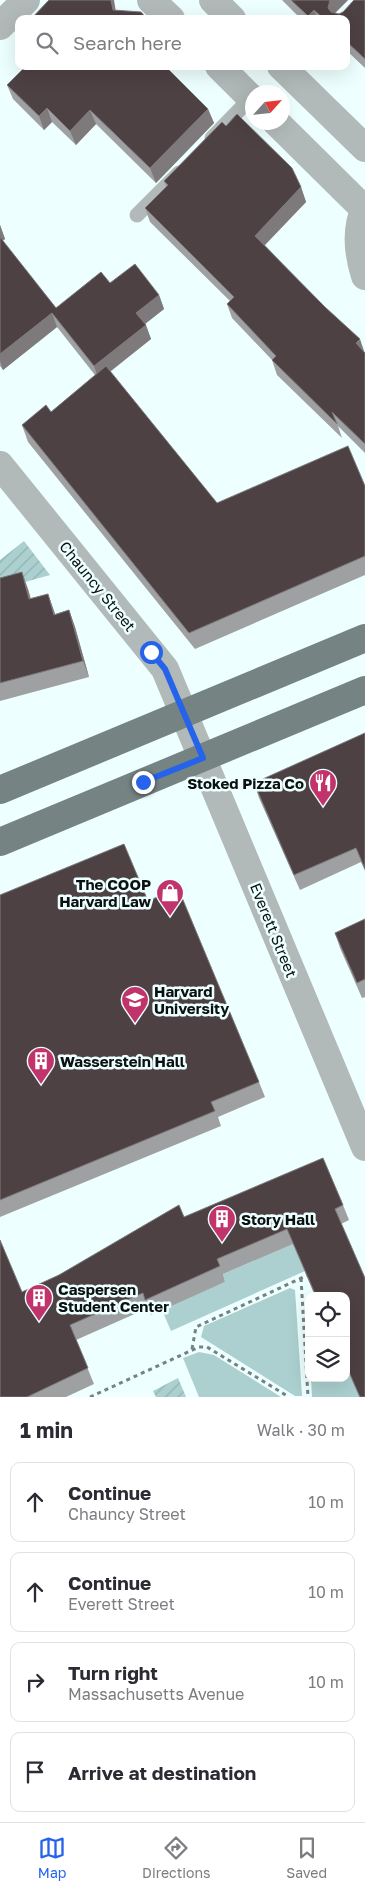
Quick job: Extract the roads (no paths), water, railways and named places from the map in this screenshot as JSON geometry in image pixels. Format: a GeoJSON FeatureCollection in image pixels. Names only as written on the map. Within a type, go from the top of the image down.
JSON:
{"type":"FeatureCollection","features":[{"type":"Feature","properties":{"kind":"main road"},"geometry":{"type":"LineString","coordinates":[[0,790],[365,638]]}},
{"type":"Feature","properties":{"kind":"main road"},"geometry":{"type":"LineString","coordinates":[[0,842],[365,690]]}},
{"type":"Feature","properties":{"kind":"street"},"geometry":{"type":"LineString","coordinates":[[0,26],[26,0]]}},
{"type":"Feature","properties":{"kind":"street"},"geometry":{"type":"LineString","coordinates":[[152,0],[166,15]]}},
{"type":"Feature","properties":{"kind":"street"},"geometry":{"type":"LineString","coordinates":[[213,0],[228,15]]}},
{"type":"Feature","properties":{"kind":"street"},"geometry":{"type":"LineString","coordinates":[[223,70],[245,92]]}},
{"type":"Feature","properties":{"kind":"street"},"geometry":{"type":"LineString","coordinates":[[290,70],[365,148]]}},
{"type":"Feature","properties":{"kind":"street"},"geometry":{"type":"LineString","coordinates":[[284,130],[365,208],[359,224],[360,260],[365,276]]}},
{"type":"Feature","properties":{"kind":"street","name":"Chauncy Street"},"geometry":{"type":"LineString","coordinates":[[0,466],[165,669],[184,714]]}},
{"type":"Feature","properties":{"kind":"street","name":"Everett Street"},"geometry":{"type":"LineString","coordinates":[[184,714],[365,1147]]}},
{"type":"Feature","properties":{"kind":"lane"},"geometry":{"type":"LineString","coordinates":[[203,148],[245,106]]}},
{"type":"Feature","properties":{"kind":"lane"},"geometry":{"type":"LineString","coordinates":[[137,215],[190,161]]}},
{"type":"Feature","properties":{"kind":"place","name":"Stoked Pizza Co"},"geometry":{"type":"Point","coordinates":[323,807]}},
{"type":"Feature","properties":{"kind":"place","name":"The COOP Harvard Law"},"geometry":{"type":"Point","coordinates":[170,917]}},
{"type":"Feature","properties":{"kind":"place","name":"Harvard University"},"geometry":{"type":"Point","coordinates":[135,1024]}},
{"type":"Feature","properties":{"kind":"place","name":"Wasserstein Hall"},"geometry":{"type":"Point","coordinates":[41,1085]}},
{"type":"Feature","properties":{"kind":"place","name":"Story Hall"},"geometry":{"type":"Point","coordinates":[222,1243]}},
{"type":"Feature","properties":{"kind":"place","name":"Caspersen Student Center"},"geometry":{"type":"Point","coordinates":[39,1322]}}]}
